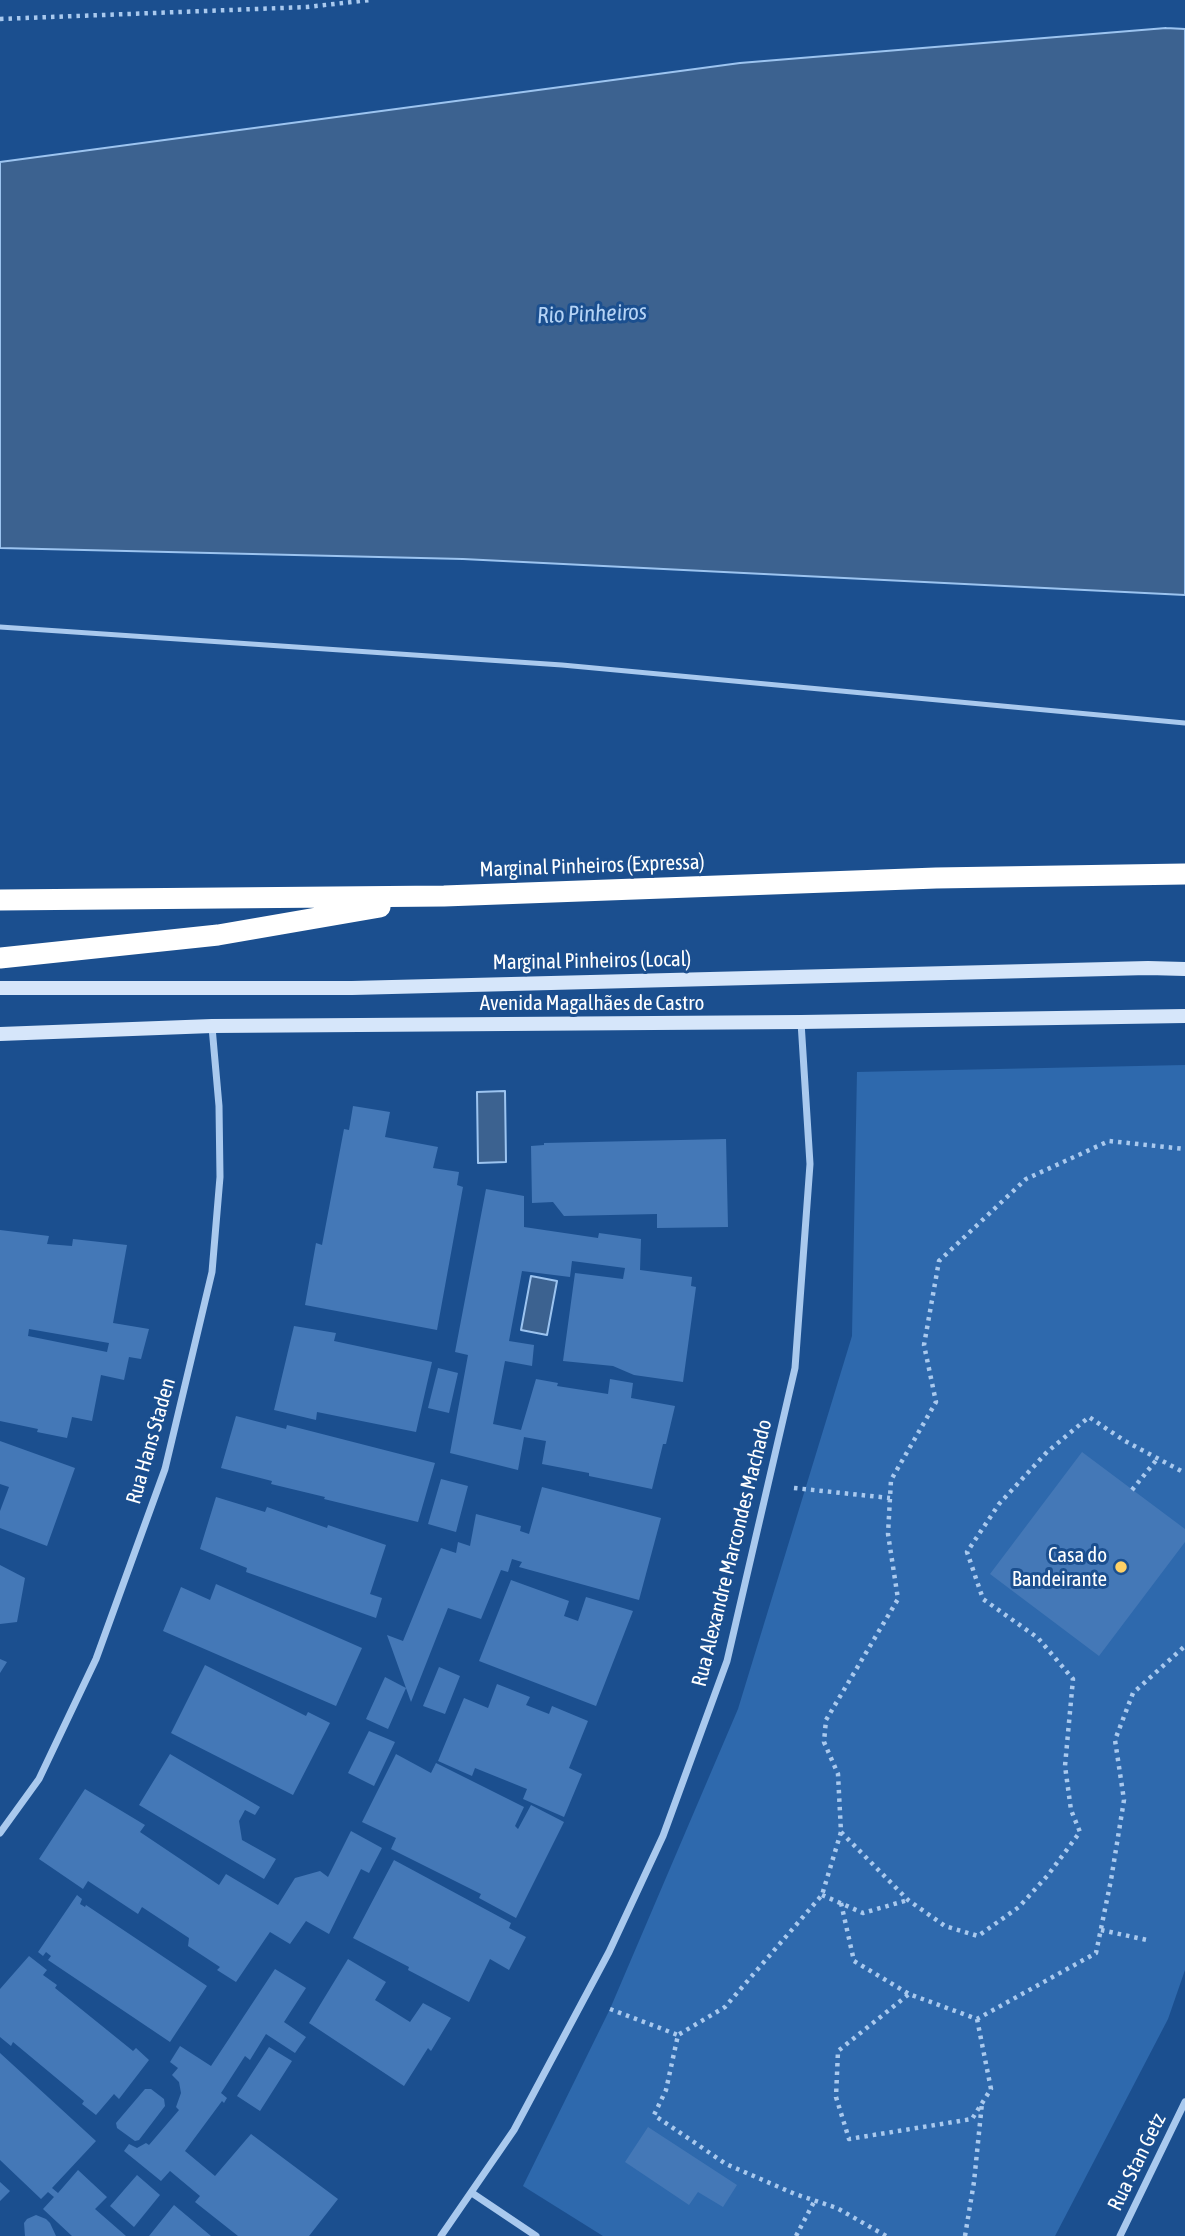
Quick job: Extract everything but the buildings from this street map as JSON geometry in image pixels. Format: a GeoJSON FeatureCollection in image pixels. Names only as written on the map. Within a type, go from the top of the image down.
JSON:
{"type":"FeatureCollection","features":[{"type":"Feature","properties":{"kind":"highway","name":"Marginal Pinheiros (Expressa)"},"geometry":{"type":"LineString","coordinates":[[0,900],[444,896],[936,878],[1185,874]]}},
{"type":"Feature","properties":{"kind":"highway"},"geometry":{"type":"LineString","coordinates":[[0,958],[218,935],[444,896]]}},
{"type":"Feature","properties":{"kind":"main road","name":"Marginal Pinheiros (Local)"},"geometry":{"type":"LineString","coordinates":[[0,988],[352,988],[1185,969]]}},
{"type":"Feature","properties":{"kind":"main road","name":"Avenida Magalhães de Castro"},"geometry":{"type":"LineString","coordinates":[[0,1034],[212,1026],[1185,1016]]}},
{"type":"Feature","properties":{"kind":"street","name":"Rua Alexandre Marcondes Machado"},"geometry":{"type":"LineString","coordinates":[[441,2236],[514,2130],[584,1998],[663,1836],[727,1661],[794,1368],[810,1164],[801,1022]]}},
{"type":"Feature","properties":{"kind":"street","name":"Rua Hans Staden"},"geometry":{"type":"LineString","coordinates":[[0,1833],[39,1779],[96,1659],[165,1469],[212,1272],[220,1177],[219,1105],[212,1026]]}},
{"type":"Feature","properties":{"kind":"street","name":"Rua Stan Getz"},"geometry":{"type":"LineString","coordinates":[[1120,2236],[1185,2102]]}},
{"type":"Feature","properties":{"kind":"street"},"geometry":{"type":"LineString","coordinates":[[472,2193],[536,2236]]}},
{"type":"Feature","properties":{"kind":"lane"},"geometry":{"type":"LineString","coordinates":[[0,627],[562,665],[1185,723]]}},
{"type":"Feature","properties":{"kind":"path"},"geometry":{"type":"LineString","coordinates":[[0,19],[307,7],[370,0]]}},
{"type":"Feature","properties":{"kind":"path"},"geometry":{"type":"LineString","coordinates":[[886,2236],[837,2208],[726,2164],[654,2115],[666,2090],[678,2035],[726,2007],[822,1895],[841,1832],[838,1774],[824,1742],[826,1720],[898,1599],[888,1534],[891,1480],[936,1402],[924,1345],[939,1261],[1026,1179],[1109,1141],[1185,1149]]}},
{"type":"Feature","properties":{"kind":"path"},"geometry":{"type":"LineString","coordinates":[[841,1832],[908,1900],[945,1926],[978,1936],[1018,1907],[1048,1875],[1080,1832],[1071,1810],[1065,1766],[1073,1679],[1038,1638],[983,1599],[967,1552],[999,1504],[1047,1452],[1089,1417],[1125,1441],[1185,1473]]}},
{"type":"Feature","properties":{"kind":"path"},"geometry":{"type":"LineString","coordinates":[[1132,1490],[1158,1458]]}},
{"type":"Feature","properties":{"kind":"path"},"geometry":{"type":"LineString","coordinates":[[769,1486],[890,1498]]}},
{"type":"Feature","properties":{"kind":"path"},"geometry":{"type":"LineString","coordinates":[[841,1903],[854,1961],[909,1994],[977,2019],[1096,1953],[1124,1800],[1115,1740],[1133,1693],[1185,1646]]}},
{"type":"Feature","properties":{"kind":"path"},"geometry":{"type":"LineString","coordinates":[[822,1895],[863,1913],[908,1900]]}},
{"type":"Feature","properties":{"kind":"path"},"geometry":{"type":"LineString","coordinates":[[1101,1930],[1147,1940]]}},
{"type":"Feature","properties":{"kind":"path"},"geometry":{"type":"LineString","coordinates":[[909,1994],[838,2051],[836,2098],[849,2139],[972,2119],[991,2089],[977,2019]]}},
{"type":"Feature","properties":{"kind":"path"},"geometry":{"type":"LineString","coordinates":[[584,1998],[678,2035]]}},
{"type":"Feature","properties":{"kind":"path"},"geometry":{"type":"LineString","coordinates":[[965,2236],[974,2182],[982,2102]]}},
{"type":"Feature","properties":{"kind":"path"},"geometry":{"type":"LineString","coordinates":[[796,2236],[815,2200]]}},
{"type":"Feature","properties":{"kind":"shaded area"},"geometry":{"type":"Polygon","coordinates":[[[1185,1065],[1185,1970],[1168,2019],[1055,2236],[603,2236],[523,2186],[610,2009],[738,1709],[852,1336],[857,1072],[1185,1065]]]}},
{"type":"Feature","properties":{"kind":"water","name":"Rio Pinheiros"},"geometry":{"type":"Polygon","coordinates":[[[1166,28],[1185,29],[1185,595],[463,559],[0,548],[0,162],[740,63],[1166,28]]]}},
{"type":"Feature","properties":{"kind":"water"},"geometry":{"type":"Polygon","coordinates":[[[505,1091],[506,1162],[478,1163],[477,1092],[505,1091]]]}},
{"type":"Feature","properties":{"kind":"water"},"geometry":{"type":"Polygon","coordinates":[[[531,1276],[557,1281],[547,1335],[521,1330],[531,1276]]]}},
{"type":"Feature","properties":{"kind":"place","name":"Casa do Bandeirante"},"geometry":{"type":"Point","coordinates":[1121,1567]}}]}
